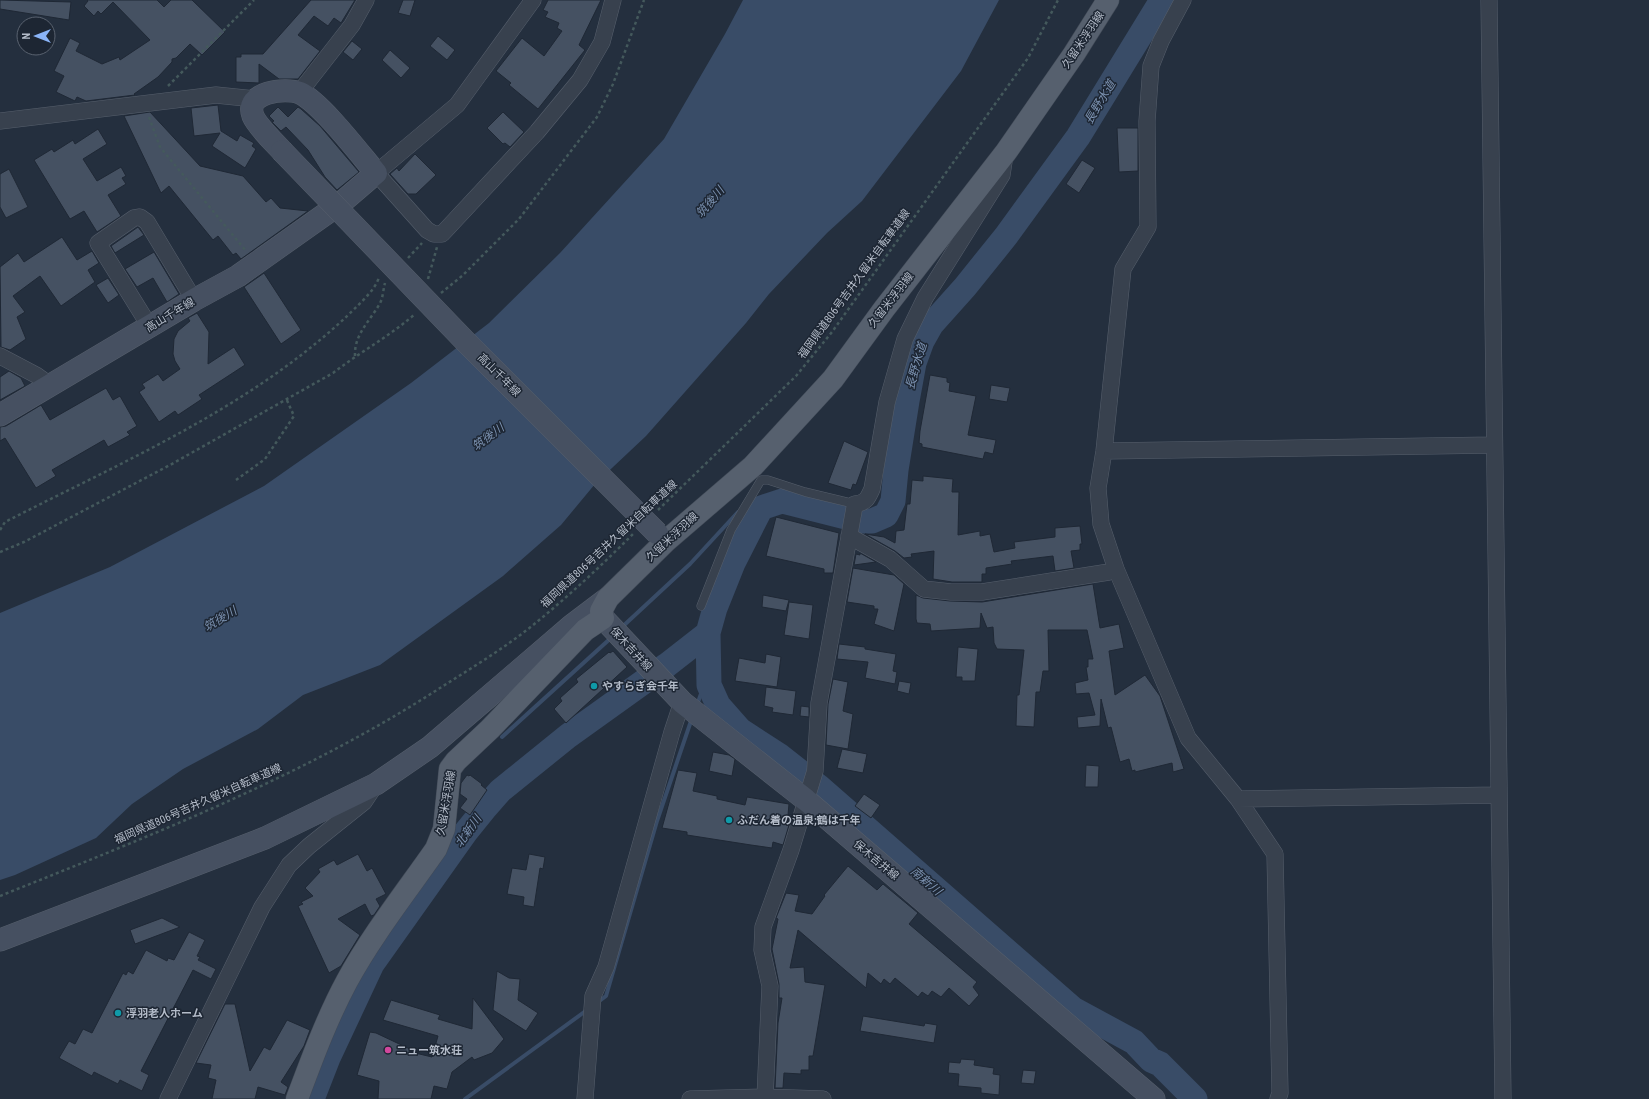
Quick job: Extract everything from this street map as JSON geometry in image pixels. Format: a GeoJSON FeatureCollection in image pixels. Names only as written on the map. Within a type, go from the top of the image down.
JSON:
{"type":"FeatureCollection","features":[{"type":"Feature","properties":{"kind":"main road","name":"久留米浮羽線"},"geometry":{"type":"LineString","coordinates":[[297,1099],[335,1004],[347,981],[360,958],[436,849],[441,839],[446,819],[450,769],[456,761],[490,729],[585,630],[607,614],[654,529],[753,466],[833,378],[884,309],[1006,152],[1074,54],[1108,0]]}},
{"type":"Feature","properties":{"kind":"main road"},"geometry":{"type":"LineString","coordinates":[[255,99],[269,93],[299,93],[312,102],[329,119],[376,172]]}},
{"type":"Feature","properties":{"kind":"main road","name":"高山千年線"},"geometry":{"type":"LineString","coordinates":[[255,99],[251,108],[253,117],[282,151],[466,342],[654,529]]}},
{"type":"Feature","properties":{"kind":"main road","name":"高山千年線"},"geometry":{"type":"LineString","coordinates":[[0,415],[194,300],[238,276],[341,203],[376,172]]}},
{"type":"Feature","properties":{"kind":"main road"},"geometry":{"type":"LineString","coordinates":[[0,940],[265,838],[376,784],[430,747],[571,626],[607,614]]}},
{"type":"Feature","properties":{"kind":"main road","name":"保木吉井線"},"geometry":{"type":"LineString","coordinates":[[607,614],[686,704],[807,795],[1154,1099]]}},
{"type":"Feature","properties":{"kind":"street"},"geometry":{"type":"LineString","coordinates":[[299,93],[352,25],[366,0]]}},
{"type":"Feature","properties":{"kind":"street"},"geometry":{"type":"LineString","coordinates":[[527,2],[457,105],[376,172],[427,230],[442,234],[537,132],[580,80],[602,42],[613,0]]}},
{"type":"Feature","properties":{"kind":"street"},"geometry":{"type":"LineString","coordinates":[[1183,0],[1161,41],[1151,66],[1147,121],[1148,227],[1123,269],[1104,451],[1098,488],[1101,524],[1116,569],[1188,738],[1238,799],[1275,854],[1280,1093],[1278,1099]]}},
{"type":"Feature","properties":{"kind":"street"},"geometry":{"type":"LineString","coordinates":[[1489,0],[1504,1099]]}},
{"type":"Feature","properties":{"kind":"street"},"geometry":{"type":"LineString","coordinates":[[0,121],[216,95],[255,99]]}},
{"type":"Feature","properties":{"kind":"street"},"geometry":{"type":"LineString","coordinates":[[765,1097],[770,986],[762,950],[762,927],[791,850],[815,771],[819,703],[855,504],[863,503],[868,498],[872,489],[885,409],[905,339],[925,298],[1002,175],[1006,152]]}},
{"type":"Feature","properties":{"kind":"street"},"geometry":{"type":"LineString","coordinates":[[150,327],[98,244],[134,218],[140,216],[147,222],[194,300]]}},
{"type":"Feature","properties":{"kind":"street"},"geometry":{"type":"LineString","coordinates":[[0,356],[36,374],[50,385]]}},
{"type":"Feature","properties":{"kind":"street"},"geometry":{"type":"LineString","coordinates":[[1104,451],[1494,445]]}},
{"type":"Feature","properties":{"kind":"street"},"geometry":{"type":"LineString","coordinates":[[850,534],[890,559],[924,589],[982,592],[1101,573],[1116,569]]}},
{"type":"Feature","properties":{"kind":"street"},"geometry":{"type":"LineString","coordinates":[[585,1099],[593,996],[606,967],[669,740],[686,704]]}},
{"type":"Feature","properties":{"kind":"street"},"geometry":{"type":"LineString","coordinates":[[168,1099],[262,907],[278,881],[289,865],[309,846],[364,802],[376,784]]}},
{"type":"Feature","properties":{"kind":"street"},"geometry":{"type":"LineString","coordinates":[[1238,799],[1499,795]]}},
{"type":"Feature","properties":{"kind":"street"},"geometry":{"type":"LineString","coordinates":[[690,1099],[765,1097],[822,1099]]}},
{"type":"Feature","properties":{"kind":"lane"},"geometry":{"type":"LineString","coordinates":[[701,606],[731,530],[743,513],[761,480],[768,480],[805,492],[855,504]]}},
{"type":"Feature","properties":{"kind":"path"},"geometry":{"type":"LineString","coordinates":[[162,101],[164,90],[254,0]]}},
{"type":"Feature","properties":{"kind":"path"},"geometry":{"type":"LineString","coordinates":[[437,296],[462,276],[519,219],[597,117],[613,84],[644,0]]}},
{"type":"Feature","properties":{"kind":"path","name":"福岡県道806号吉井久留米自転車道線"},"geometry":{"type":"LineString","coordinates":[[0,896],[243,796],[330,752],[416,704],[467,671],[537,622],[654,529],[796,376],[832,332],[1028,58],[1058,0]]}},
{"type":"Feature","properties":{"kind":"path"},"geometry":{"type":"LineString","coordinates":[[146,103],[160,147],[257,263]]}},
{"type":"Feature","properties":{"kind":"path"},"geometry":{"type":"LineString","coordinates":[[427,279],[438,244],[438,234]]}},
{"type":"Feature","properties":{"kind":"path"},"geometry":{"type":"LineString","coordinates":[[0,530],[5,522],[199,422],[262,385],[315,345],[361,303],[380,278],[375,272]]}},
{"type":"Feature","properties":{"kind":"path"},"geometry":{"type":"LineString","coordinates":[[355,356],[354,346],[358,336],[380,303],[385,283]]}},
{"type":"Feature","properties":{"kind":"path"},"geometry":{"type":"LineString","coordinates":[[0,552],[24,542],[170,465],[286,398],[333,373],[355,356],[401,326],[419,310]]}},
{"type":"Feature","properties":{"kind":"path"},"geometry":{"type":"LineString","coordinates":[[236,480],[265,460],[294,416],[286,398]]}},
{"type":"Feature","properties":{"kind":"water","name":"筑後川"},"geometry":{"type":"Polygon","coordinates":[[[743,0],[999,0],[961,71],[862,201],[827,233],[769,294],[746,323],[646,436],[595,484],[561,525],[503,576],[380,665],[303,695],[258,729],[183,769],[132,804],[96,838],[15,875],[0,880],[0,613],[110,567],[264,486],[411,383],[489,323],[560,253],[664,139],[743,0]]]}},
{"type":"Feature","properties":{"kind":"building"},"geometry":{"type":"Polygon","coordinates":[[[0,0],[71,2],[69,20],[56,18],[56,16],[44,16],[0,9],[0,0]]]}},
{"type":"Feature","properties":{"kind":"building"},"geometry":{"type":"Polygon","coordinates":[[[87,0],[157,0],[164,7],[171,0],[192,0],[225,32],[202,55],[190,44],[176,58],[172,59],[172,62],[158,77],[134,94],[135,95],[86,101],[77,97],[75,101],[56,92],[64,76],[54,71],[70,38],[80,43],[76,51],[102,64],[119,57],[120,60],[150,40],[113,2],[101,14],[98,11],[94,16],[84,6],[88,1],[87,0]]]}},
{"type":"Feature","properties":{"kind":"building"},"geometry":{"type":"Polygon","coordinates":[[[311,0],[355,0],[341,23],[334,18],[328,26],[314,16],[298,35],[320,51],[298,79],[279,79],[259,64],[259,83],[236,82],[236,57],[241,57],[241,54],[263,54],[311,0]]]}},
{"type":"Feature","properties":{"kind":"building"},"geometry":{"type":"Polygon","coordinates":[[[403,0],[415,0],[410,16],[398,13],[403,0]]]}},
{"type":"Feature","properties":{"kind":"building"},"geometry":{"type":"Polygon","coordinates":[[[548,0],[601,0],[579,45],[585,50],[538,109],[509,85],[511,83],[496,71],[522,38],[544,56],[562,31],[557,28],[559,23],[545,17],[548,12],[543,10],[548,0]]]}},
{"type":"Feature","properties":{"kind":"building"},"geometry":{"type":"Polygon","coordinates":[[[438,36],[455,50],[447,60],[430,46],[438,36]]]}},
{"type":"Feature","properties":{"kind":"building"},"geometry":{"type":"Polygon","coordinates":[[[352,41],[362,49],[353,60],[343,52],[352,41]]]}},
{"type":"Feature","properties":{"kind":"building"},"geometry":{"type":"Polygon","coordinates":[[[390,50],[410,68],[401,78],[382,60],[390,50]]]}},
{"type":"Feature","properties":{"kind":"building"},"geometry":{"type":"Polygon","coordinates":[[[218,105],[221,131],[237,141],[240,135],[254,143],[252,146],[256,149],[245,168],[212,146],[220,133],[194,136],[191,108],[218,105]]]}},
{"type":"Feature","properties":{"kind":"building"},"geometry":{"type":"Polygon","coordinates":[[[278,107],[288,117],[298,107],[301,109],[320,126],[359,172],[337,190],[325,177],[308,150],[286,127],[281,131],[272,122],[274,121],[269,116],[278,107]]]}},
{"type":"Feature","properties":{"kind":"building"},"geometry":{"type":"Polygon","coordinates":[[[150,112],[200,166],[243,176],[266,202],[271,198],[280,208],[308,211],[241,259],[236,253],[233,255],[218,236],[213,240],[169,186],[161,193],[124,116],[150,112]]]}},
{"type":"Feature","properties":{"kind":"building"},"geometry":{"type":"Polygon","coordinates":[[[503,112],[524,132],[510,147],[505,143],[503,144],[487,128],[503,112]]]}},
{"type":"Feature","properties":{"kind":"building"},"geometry":{"type":"Polygon","coordinates":[[[1117,128],[1138,128],[1138,171],[1119,172],[1117,128]]]}},
{"type":"Feature","properties":{"kind":"building"},"geometry":{"type":"Polygon","coordinates":[[[98,129],[107,144],[83,159],[97,181],[121,167],[126,176],[122,178],[126,184],[108,195],[121,216],[97,232],[84,211],[70,219],[34,160],[52,149],[54,152],[73,140],[75,144],[98,129]]]}},
{"type":"Feature","properties":{"kind":"building"},"geometry":{"type":"Polygon","coordinates":[[[415,154],[436,175],[416,194],[408,194],[390,174],[397,168],[399,171],[415,154]]]}},
{"type":"Feature","properties":{"kind":"building"},"geometry":{"type":"Polygon","coordinates":[[[1082,160],[1095,168],[1079,193],[1066,184],[1082,160]]]}},
{"type":"Feature","properties":{"kind":"building"},"geometry":{"type":"Polygon","coordinates":[[[9,169],[28,207],[6,218],[0,207],[0,174],[9,169]]]}},
{"type":"Feature","properties":{"kind":"building"},"geometry":{"type":"Polygon","coordinates":[[[138,227],[144,235],[115,253],[111,246],[138,227]]]}},
{"type":"Feature","properties":{"kind":"building"},"geometry":{"type":"Polygon","coordinates":[[[62,237],[77,260],[92,251],[99,263],[88,270],[95,282],[61,306],[40,276],[13,296],[25,312],[17,317],[26,339],[10,350],[1,347],[0,267],[18,253],[24,262],[62,237]]]}},
{"type":"Feature","properties":{"kind":"building"},"geometry":{"type":"Polygon","coordinates":[[[154,252],[179,294],[167,302],[153,278],[137,287],[125,269],[154,252]]]}},
{"type":"Feature","properties":{"kind":"building"},"geometry":{"type":"Polygon","coordinates":[[[264,273],[301,330],[281,344],[244,287],[264,273]]]}},
{"type":"Feature","properties":{"kind":"building"},"geometry":{"type":"Polygon","coordinates":[[[108,278],[119,295],[108,303],[96,285],[108,278]]]}},
{"type":"Feature","properties":{"kind":"building"},"geometry":{"type":"Polygon","coordinates":[[[197,313],[209,332],[208,364],[234,347],[245,365],[199,395],[202,399],[178,415],[175,411],[159,422],[139,392],[145,388],[142,384],[158,374],[163,381],[180,369],[173,354],[174,339],[178,331],[190,321],[188,318],[197,313]]]}},
{"type":"Feature","properties":{"kind":"building"},"geometry":{"type":"Polygon","coordinates":[[[9,371],[21,378],[25,386],[0,400],[0,377],[9,371]]]}},
{"type":"Feature","properties":{"kind":"building"},"geometry":{"type":"Polygon","coordinates":[[[930,375],[947,378],[947,382],[950,383],[949,391],[976,396],[968,435],[996,440],[993,454],[985,452],[983,459],[922,447],[922,444],[919,443],[920,431],[930,375]]]}},
{"type":"Feature","properties":{"kind":"building"},"geometry":{"type":"Polygon","coordinates":[[[991,385],[1010,388],[1007,402],[989,399],[991,385]]]}},
{"type":"Feature","properties":{"kind":"building"},"geometry":{"type":"Polygon","coordinates":[[[106,388],[113,400],[120,396],[137,426],[127,432],[130,435],[108,447],[104,440],[52,470],[56,476],[36,488],[5,438],[0,441],[0,427],[6,426],[41,405],[50,420],[106,388]]]}},
{"type":"Feature","properties":{"kind":"building"},"geometry":{"type":"Polygon","coordinates":[[[844,441],[868,452],[856,485],[853,484],[851,490],[828,483],[844,441]]]}},
{"type":"Feature","properties":{"kind":"building"},"geometry":{"type":"Polygon","coordinates":[[[923,476],[953,479],[952,492],[959,492],[958,535],[980,531],[980,536],[990,534],[994,552],[1015,548],[1014,542],[1055,537],[1055,528],[1080,526],[1082,544],[1080,544],[1080,550],[1071,551],[1074,568],[1055,571],[1053,556],[1011,561],[1012,564],[986,568],[986,574],[982,574],[982,582],[952,582],[933,579],[934,551],[911,554],[912,557],[904,558],[895,551],[865,534],[884,537],[895,543],[896,531],[904,530],[907,504],[910,504],[912,480],[923,481],[923,476]]]}},
{"type":"Feature","properties":{"kind":"building"},"geometry":{"type":"Polygon","coordinates":[[[776,517],[839,533],[833,573],[824,573],[824,569],[766,556],[776,517]]]}},
{"type":"Feature","properties":{"kind":"building"},"geometry":{"type":"Polygon","coordinates":[[[860,553],[876,562],[854,565],[856,554],[860,555],[860,553]]]}},
{"type":"Feature","properties":{"kind":"building"},"geometry":{"type":"Polygon","coordinates":[[[853,568],[894,575],[904,584],[894,631],[874,624],[878,609],[874,609],[874,606],[847,602],[853,568]]]}},
{"type":"Feature","properties":{"kind":"building"},"geometry":{"type":"Polygon","coordinates":[[[1093,584],[1100,628],[1119,624],[1124,648],[1109,651],[1115,695],[1145,675],[1160,696],[1184,769],[1173,772],[1172,763],[1135,772],[1135,770],[1132,771],[1129,759],[1120,762],[1111,727],[1108,728],[1101,699],[1100,726],[1078,728],[1077,717],[1095,715],[1089,693],[1076,694],[1075,683],[1088,680],[1086,667],[1088,667],[1088,659],[1093,659],[1087,630],[1048,630],[1049,671],[1043,671],[1040,692],[1036,692],[1034,727],[1016,726],[1017,695],[1019,695],[1024,650],[997,649],[994,643],[993,627],[987,628],[981,613],[980,628],[931,631],[930,624],[917,623],[916,619],[916,595],[923,598],[950,601],[982,602],[1093,584]]]}},
{"type":"Feature","properties":{"kind":"building"},"geometry":{"type":"Polygon","coordinates":[[[763,595],[789,600],[786,611],[762,607],[763,595]]]}},
{"type":"Feature","properties":{"kind":"building"},"geometry":{"type":"Polygon","coordinates":[[[789,602],[813,605],[809,639],[784,635],[789,602]]]}},
{"type":"Feature","properties":{"kind":"building"},"geometry":{"type":"Polygon","coordinates":[[[839,644],[865,647],[865,649],[896,654],[893,671],[897,672],[895,684],[865,678],[868,662],[837,659],[839,644]]]}},
{"type":"Feature","properties":{"kind":"building"},"geometry":{"type":"Polygon","coordinates":[[[958,647],[978,649],[975,681],[962,681],[962,677],[956,677],[958,647]]]}},
{"type":"Feature","properties":{"kind":"building","name":"やすらぎ会千年"},"geometry":{"type":"Polygon","coordinates":[[[613,651],[627,667],[566,723],[554,709],[562,701],[560,698],[578,682],[576,679],[609,652],[610,653],[613,651]]]}},
{"type":"Feature","properties":{"kind":"building"},"geometry":{"type":"Polygon","coordinates":[[[766,654],[781,657],[777,687],[735,681],[739,658],[765,663],[766,654]]]}},
{"type":"Feature","properties":{"kind":"building"},"geometry":{"type":"Polygon","coordinates":[[[833,679],[848,682],[843,711],[853,714],[848,749],[826,745],[828,704],[833,679]]]}},
{"type":"Feature","properties":{"kind":"building"},"geometry":{"type":"Polygon","coordinates":[[[899,681],[911,683],[909,694],[897,691],[899,681]]]}},
{"type":"Feature","properties":{"kind":"building"},"geometry":{"type":"Polygon","coordinates":[[[766,687],[796,691],[793,715],[772,712],[773,708],[764,706],[766,687]]]}},
{"type":"Feature","properties":{"kind":"building"},"geometry":{"type":"Polygon","coordinates":[[[801,706],[809,707],[809,717],[800,716],[801,706]]]}},
{"type":"Feature","properties":{"kind":"building"},"geometry":{"type":"Polygon","coordinates":[[[842,749],[867,754],[863,773],[837,768],[842,749]]]}},
{"type":"Feature","properties":{"kind":"building"},"geometry":{"type":"Polygon","coordinates":[[[713,752],[729,755],[735,759],[732,776],[709,771],[713,752]]]}},
{"type":"Feature","properties":{"kind":"building"},"geometry":{"type":"Polygon","coordinates":[[[1086,765],[1099,766],[1098,787],[1085,787],[1086,765]]]}},
{"type":"Feature","properties":{"kind":"building","name":"ふだん着の温泉;鶴は千年"},"geometry":{"type":"Polygon","coordinates":[[[678,770],[697,773],[693,791],[717,796],[717,799],[745,805],[747,797],[789,804],[788,815],[792,815],[783,845],[773,842],[772,848],[687,835],[687,832],[662,828],[678,770]]]}},
{"type":"Feature","properties":{"kind":"building"},"geometry":{"type":"Polygon","coordinates":[[[467,775],[470,775],[482,784],[481,785],[487,790],[470,815],[460,808],[467,799],[460,794],[461,783],[467,775]]]}},
{"type":"Feature","properties":{"kind":"building"},"geometry":{"type":"Polygon","coordinates":[[[864,794],[880,805],[871,818],[855,806],[864,794]]]}},
{"type":"Feature","properties":{"kind":"building"},"geometry":{"type":"Polygon","coordinates":[[[358,854],[367,871],[372,868],[386,894],[376,899],[380,906],[374,915],[371,916],[365,904],[338,919],[360,935],[341,966],[329,973],[298,906],[303,904],[301,902],[313,896],[305,888],[320,872],[318,869],[334,860],[337,865],[358,854]]]}},
{"type":"Feature","properties":{"kind":"building"},"geometry":{"type":"Polygon","coordinates":[[[529,854],[545,857],[543,869],[540,868],[534,907],[523,905],[524,897],[507,894],[512,868],[526,870],[529,854]]]}},
{"type":"Feature","properties":{"kind":"building"},"geometry":{"type":"Polygon","coordinates":[[[848,866],[877,890],[883,884],[918,913],[909,924],[977,982],[973,987],[979,995],[969,1006],[949,988],[941,997],[932,991],[928,996],[922,992],[918,997],[895,978],[890,984],[884,979],[881,984],[868,973],[866,988],[798,930],[790,968],[804,967],[805,982],[825,985],[813,1056],[809,1056],[809,1070],[801,1070],[801,1074],[784,1073],[783,1088],[775,1088],[778,1023],[782,998],[779,998],[779,984],[772,949],[778,919],[776,918],[786,893],[799,895],[795,911],[812,914],[825,896],[824,895],[848,866]]]}},
{"type":"Feature","properties":{"kind":"building"},"geometry":{"type":"Polygon","coordinates":[[[162,918],[180,927],[135,944],[130,930],[162,918]]]}},
{"type":"Feature","properties":{"kind":"building","name":"浮羽老人ホーム"},"geometry":{"type":"Polygon","coordinates":[[[189,932],[205,940],[197,956],[200,957],[198,960],[216,969],[211,979],[193,970],[141,1071],[149,1075],[142,1091],[120,1080],[118,1084],[94,1072],[92,1076],[59,1058],[69,1041],[75,1044],[83,1029],[92,1033],[123,973],[126,975],[128,971],[133,974],[146,950],[167,961],[168,958],[174,960],[189,932]]]}},
{"type":"Feature","properties":{"kind":"building"},"geometry":{"type":"Polygon","coordinates":[[[497,971],[509,978],[520,979],[518,1000],[538,1013],[526,1031],[493,1010],[497,971]]]}},
{"type":"Feature","properties":{"kind":"building","name":"ニュー筑水荘"},"geometry":{"type":"Polygon","coordinates":[[[473,998],[504,1039],[492,1053],[474,1060],[472,1057],[452,1072],[447,1089],[434,1086],[431,1099],[378,1099],[379,1081],[357,1075],[370,1032],[376,1033],[412,1050],[411,1052],[432,1057],[438,1036],[383,1020],[391,1000],[440,1015],[438,1019],[472,1029],[473,998]]]}},
{"type":"Feature","properties":{"kind":"building"},"geometry":{"type":"Polygon","coordinates":[[[225,1004],[235,1004],[250,1071],[264,1047],[270,1050],[287,1020],[310,1030],[304,1046],[281,1082],[288,1087],[285,1095],[258,1087],[255,1099],[212,1099],[216,1080],[208,1078],[211,1065],[196,1063],[225,1004]]]}},
{"type":"Feature","properties":{"kind":"building"},"geometry":{"type":"Polygon","coordinates":[[[863,1016],[924,1026],[925,1023],[937,1025],[934,1043],[860,1031],[863,1016]]]}},
{"type":"Feature","properties":{"kind":"building"},"geometry":{"type":"Polygon","coordinates":[[[961,1059],[975,1060],[974,1065],[994,1068],[993,1074],[1000,1075],[999,1095],[981,1093],[981,1088],[958,1086],[959,1074],[948,1073],[949,1062],[960,1063],[961,1059]]]}},
{"type":"Feature","properties":{"kind":"building"},"geometry":{"type":"Polygon","coordinates":[[[1023,1070],[1036,1071],[1034,1084],[1021,1083],[1023,1070]]]}},
{"type":"Feature","properties":{"kind":"waterway","name":"長野水道"},"geometry":{"type":"LineString","coordinates":[[1162,0],[1078,137],[1006,236],[965,287],[931,325],[922,341],[914,363],[907,401],[896,470],[893,501],[886,515],[872,521],[861,521],[782,501],[761,508],[733,563],[715,608],[708,633],[709,685],[718,705],[740,730],[780,756],[818,786],[1073,1009],[1134,1042],[1151,1060],[1160,1064],[1195,1099]]}},
{"type":"Feature","properties":{"kind":"waterway"},"geometry":{"type":"LineString","coordinates":[[745,507],[761,508]]}},
{"type":"Feature","properties":{"kind":"waterway"},"geometry":{"type":"LineString","coordinates":[[621,628],[690,564],[738,512]]}},
{"type":"Feature","properties":{"kind":"waterway","name":"北新川"},"geometry":{"type":"LineString","coordinates":[[312,1099],[328,1058],[372,964],[465,833],[486,807],[500,791],[568,736],[667,665],[708,633]]}},
{"type":"Feature","properties":{"kind":"waterway"},"geometry":{"type":"LineString","coordinates":[[502,737],[612,637]]}},
{"type":"Feature","properties":{"kind":"waterway"},"geometry":{"type":"LineString","coordinates":[[697,705],[702,691],[709,685]]}},
{"type":"Feature","properties":{"kind":"waterway"},"geometry":{"type":"LineString","coordinates":[[598,1002],[606,996],[657,821],[692,718]]}},
{"type":"Feature","properties":{"kind":"waterway"},"geometry":{"type":"LineString","coordinates":[[465,1099],[587,1010]]}},
{"type":"Feature","properties":{"kind":"place","name":"やすらぎ会千年"},"geometry":{"type":"Point","coordinates":[594,686]}},
{"type":"Feature","properties":{"kind":"place","name":"ふだん着の温泉;鶴は千年"},"geometry":{"type":"Point","coordinates":[729,820]}},
{"type":"Feature","properties":{"kind":"place","name":"浮羽老人ホーム"},"geometry":{"type":"Point","coordinates":[118,1013]}},
{"type":"Feature","properties":{"kind":"place","name":"ニュー筑水荘"},"geometry":{"type":"Point","coordinates":[388,1050]}},
{"type":"Feature","properties":{"kind":"water label","name":"南新川"},"geometry":{"type":"Point","coordinates":[926,881]}}]}
